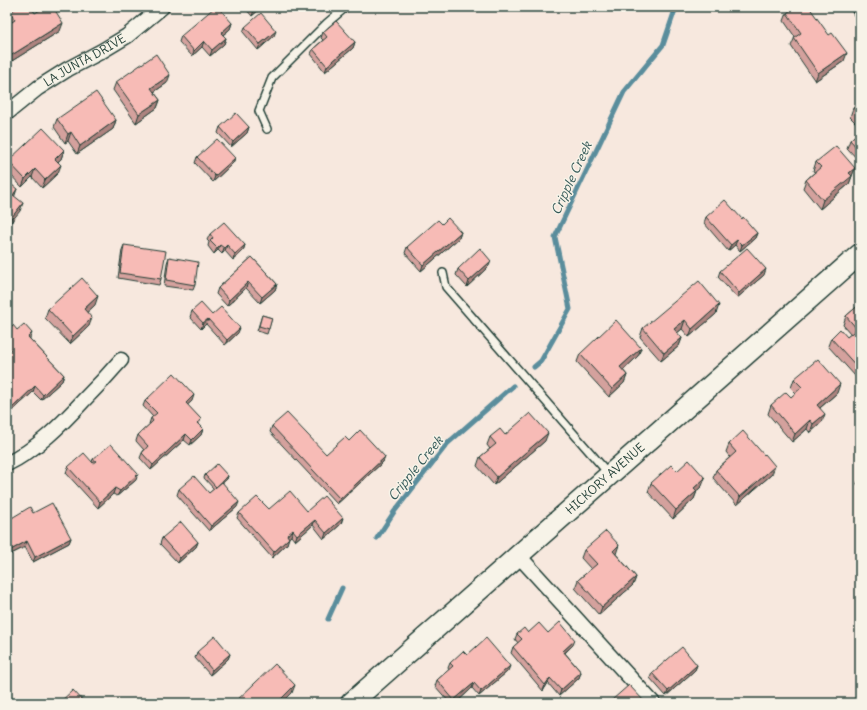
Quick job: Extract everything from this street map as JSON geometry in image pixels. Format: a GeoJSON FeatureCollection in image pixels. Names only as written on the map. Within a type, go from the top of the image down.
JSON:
{"type":"FeatureCollection","features":[{"type":"Feature","properties":{"kind":"street","name":"LA JUNTA DRIVE"},"geometry":{"type":"LineString","coordinates":[[7,113],[50,80],[102,52],[126,36],[162,7]]}},
{"type":"Feature","properties":{"kind":"street","name":"HICKORY AVENUE"},"geometry":{"type":"LineString","coordinates":[[351,703],[860,254]]}},
{"type":"Feature","properties":{"kind":"street"},"geometry":{"type":"LineString","coordinates":[[7,464],[41,442],[65,421],[110,374],[121,360]]}},
{"type":"Feature","properties":{"kind":"street"},"geometry":{"type":"LineString","coordinates":[[518,555],[653,703]]}},
{"type":"Feature","properties":{"kind":"lane"},"geometry":{"type":"LineString","coordinates":[[267,128],[259,111],[272,78],[327,23],[346,7]]}},
{"type":"Feature","properties":{"kind":"lane"},"geometry":{"type":"LineString","coordinates":[[443,273],[446,287],[455,298],[610,475]]}},
{"type":"Feature","properties":{"kind":"building"},"geometry":{"type":"Polygon","coordinates":[[[18,7],[31,7],[35,13],[45,7],[53,7],[63,23],[7,58],[7,25],[15,20],[10,12],[18,7]]]}},
{"type":"Feature","properties":{"kind":"building"},"geometry":{"type":"Polygon","coordinates":[[[215,7],[218,7],[232,23],[221,33],[226,38],[212,50],[204,41],[194,51],[181,36],[215,7]]]}},
{"type":"Feature","properties":{"kind":"building"},"geometry":{"type":"Polygon","coordinates":[[[251,7],[258,7],[254,10],[251,7]]]}},
{"type":"Feature","properties":{"kind":"building"},"geometry":{"type":"Polygon","coordinates":[[[795,7],[809,7],[829,35],[832,33],[847,53],[818,73],[794,38],[801,33],[787,13],[795,7]]]}},
{"type":"Feature","properties":{"kind":"building"},"geometry":{"type":"Polygon","coordinates":[[[261,13],[276,31],[260,44],[245,27],[261,13]]]}},
{"type":"Feature","properties":{"kind":"building"},"geometry":{"type":"Polygon","coordinates":[[[336,21],[355,42],[327,66],[313,49],[327,37],[323,32],[336,21]]]}},
{"type":"Feature","properties":{"kind":"building"},"geometry":{"type":"Polygon","coordinates":[[[156,54],[170,75],[151,88],[160,100],[139,114],[116,82],[156,54]]]}},
{"type":"Feature","properties":{"kind":"building"},"geometry":{"type":"Polygon","coordinates":[[[96,92],[116,120],[80,146],[71,132],[68,134],[57,119],[96,92]]]}},
{"type":"Feature","properties":{"kind":"building"},"geometry":{"type":"Polygon","coordinates":[[[860,102],[860,116],[853,108],[860,102]]]}},
{"type":"Feature","properties":{"kind":"building"},"geometry":{"type":"Polygon","coordinates":[[[236,113],[249,127],[233,142],[220,127],[236,113]]]}},
{"type":"Feature","properties":{"kind":"building"},"geometry":{"type":"Polygon","coordinates":[[[43,128],[64,150],[55,159],[61,165],[45,180],[35,169],[25,179],[8,161],[43,128]]]}},
{"type":"Feature","properties":{"kind":"building"},"geometry":{"type":"Polygon","coordinates":[[[860,131],[860,151],[850,140],[860,131]]]}},
{"type":"Feature","properties":{"kind":"building"},"geometry":{"type":"Polygon","coordinates":[[[217,139],[235,158],[215,176],[197,157],[217,139]]]}},
{"type":"Feature","properties":{"kind":"building"},"geometry":{"type":"Polygon","coordinates":[[[836,146],[855,168],[849,173],[852,176],[823,200],[806,180],[821,167],[816,162],[836,146]]]}},
{"type":"Feature","properties":{"kind":"building"},"geometry":{"type":"Polygon","coordinates":[[[7,181],[17,189],[13,195],[23,203],[7,223],[7,181]]]}},
{"type":"Feature","properties":{"kind":"building"},"geometry":{"type":"Polygon","coordinates":[[[725,200],[757,233],[742,245],[737,240],[731,245],[706,217],[725,200]]]}},
{"type":"Feature","properties":{"kind":"building"},"geometry":{"type":"Polygon","coordinates":[[[448,218],[461,232],[423,265],[407,247],[438,220],[442,224],[448,218]]]}},
{"type":"Feature","properties":{"kind":"building"},"geometry":{"type":"Polygon","coordinates":[[[224,222],[245,245],[235,254],[227,245],[224,248],[220,245],[217,248],[210,241],[213,238],[210,234],[224,222]]]}},
{"type":"Feature","properties":{"kind":"building"},"geometry":{"type":"Polygon","coordinates":[[[124,245],[166,251],[161,279],[120,273],[124,245]]]}},
{"type":"Feature","properties":{"kind":"building"},"geometry":{"type":"Polygon","coordinates":[[[480,248],[491,261],[469,281],[458,269],[480,248]]]}},
{"type":"Feature","properties":{"kind":"building"},"geometry":{"type":"Polygon","coordinates":[[[747,248],[766,269],[739,293],[720,271],[747,248]]]}},
{"type":"Feature","properties":{"kind":"building"},"geometry":{"type":"Polygon","coordinates":[[[169,257],[198,262],[195,285],[166,280],[169,257]]]}},
{"type":"Feature","properties":{"kind":"building"},"geometry":{"type":"Polygon","coordinates":[[[252,257],[277,284],[262,297],[248,282],[229,300],[218,288],[252,257]]]}},
{"type":"Feature","properties":{"kind":"building"},"geometry":{"type":"Polygon","coordinates":[[[82,278],[98,296],[84,309],[92,318],[73,336],[48,309],[82,278]]]}},
{"type":"Feature","properties":{"kind":"building"},"geometry":{"type":"Polygon","coordinates":[[[699,281],[719,305],[692,329],[685,320],[674,329],[682,338],[664,353],[643,328],[699,281]]]}},
{"type":"Feature","properties":{"kind":"building"},"geometry":{"type":"Polygon","coordinates":[[[201,303],[212,315],[221,307],[240,328],[227,340],[208,319],[203,323],[192,311],[201,303]]]}},
{"type":"Feature","properties":{"kind":"building"},"geometry":{"type":"Polygon","coordinates":[[[860,304],[859,369],[831,338],[840,329],[847,337],[857,329],[846,316],[860,304]]]}},
{"type":"Feature","properties":{"kind":"building"},"geometry":{"type":"Polygon","coordinates":[[[262,315],[272,318],[269,329],[259,326],[262,315]]]}},
{"type":"Feature","properties":{"kind":"building"},"geometry":{"type":"Polygon","coordinates":[[[616,320],[641,348],[620,367],[627,375],[612,389],[580,354],[616,320]]]}},
{"type":"Feature","properties":{"kind":"building"},"geometry":{"type":"Polygon","coordinates":[[[24,324],[32,333],[28,337],[64,375],[43,395],[35,386],[11,409],[7,404],[7,354],[11,350],[7,346],[7,330],[13,325],[17,330],[24,324]]]}},
{"type":"Feature","properties":{"kind":"building"},"geometry":{"type":"Polygon","coordinates":[[[818,359],[840,384],[817,405],[825,414],[813,424],[810,420],[795,434],[771,405],[786,392],[791,397],[802,387],[794,379],[818,359]]]}},
{"type":"Feature","properties":{"kind":"building"},"geometry":{"type":"Polygon","coordinates":[[[174,373],[194,395],[186,403],[201,419],[197,423],[203,429],[192,440],[186,434],[153,465],[142,453],[148,446],[138,435],[153,421],[151,418],[157,413],[145,401],[174,373]]]}},
{"type":"Feature","properties":{"kind":"building"},"geometry":{"type":"Polygon","coordinates":[[[287,413],[326,454],[345,437],[349,441],[360,430],[385,457],[340,499],[272,426],[287,413]]]}},
{"type":"Feature","properties":{"kind":"building"},"geometry":{"type":"Polygon","coordinates":[[[530,413],[548,433],[497,477],[480,457],[496,444],[490,437],[500,429],[505,435],[530,413]]]}},
{"type":"Feature","properties":{"kind":"building"},"geometry":{"type":"Polygon","coordinates":[[[743,431],[775,466],[740,497],[716,470],[736,452],[729,444],[743,431]]]}},
{"type":"Feature","properties":{"kind":"building"},"geometry":{"type":"Polygon","coordinates":[[[111,444],[138,474],[120,491],[115,488],[100,502],[68,467],[84,453],[93,463],[96,461],[93,459],[111,444]]]}},
{"type":"Feature","properties":{"kind":"building"},"geometry":{"type":"Polygon","coordinates":[[[689,460],[705,478],[694,488],[697,491],[676,510],[651,483],[671,465],[677,471],[689,460]]]}},
{"type":"Feature","properties":{"kind":"building"},"geometry":{"type":"Polygon","coordinates":[[[217,464],[228,476],[216,487],[205,475],[217,464]]]}},
{"type":"Feature","properties":{"kind":"building"},"geometry":{"type":"Polygon","coordinates":[[[194,476],[209,493],[222,482],[239,502],[211,526],[179,489],[194,476]]]}},
{"type":"Feature","properties":{"kind":"building"},"geometry":{"type":"Polygon","coordinates":[[[290,491],[307,511],[324,496],[343,518],[326,533],[315,520],[297,535],[293,530],[287,535],[289,538],[274,552],[239,513],[257,497],[269,509],[290,491]]]}},
{"type":"Feature","properties":{"kind":"building"},"geometry":{"type":"Polygon","coordinates":[[[52,503],[71,538],[35,557],[27,541],[7,552],[7,514],[10,519],[30,507],[33,513],[52,503]]]}},
{"type":"Feature","properties":{"kind":"building"},"geometry":{"type":"Polygon","coordinates":[[[181,522],[198,542],[180,558],[162,538],[181,522]]]}},
{"type":"Feature","properties":{"kind":"building"},"geometry":{"type":"Polygon","coordinates":[[[606,531],[619,545],[613,551],[636,577],[602,607],[578,580],[597,564],[584,550],[606,531]]]}},
{"type":"Feature","properties":{"kind":"building"},"geometry":{"type":"Polygon","coordinates":[[[560,622],[575,640],[563,651],[581,672],[561,690],[550,678],[545,685],[513,647],[522,639],[517,634],[524,628],[528,633],[539,623],[548,633],[560,622]]]}},
{"type":"Feature","properties":{"kind":"building"},"geometry":{"type":"Polygon","coordinates":[[[215,636],[230,654],[212,670],[197,652],[215,636]]]}},
{"type":"Feature","properties":{"kind":"building"},"geometry":{"type":"Polygon","coordinates":[[[486,638],[510,666],[481,691],[474,683],[454,700],[437,680],[453,666],[450,663],[463,651],[467,655],[486,638]]]}},
{"type":"Feature","properties":{"kind":"building"},"geometry":{"type":"Polygon","coordinates":[[[682,647],[697,665],[668,691],[652,673],[682,647]]]}},
{"type":"Feature","properties":{"kind":"building"},"geometry":{"type":"Polygon","coordinates":[[[275,664],[295,685],[277,703],[234,703],[275,664]]]}},
{"type":"Feature","properties":{"kind":"building"},"geometry":{"type":"Polygon","coordinates":[[[629,685],[645,702],[644,703],[615,703],[612,700],[629,685]]]}},
{"type":"Feature","properties":{"kind":"building"},"geometry":{"type":"Polygon","coordinates":[[[73,690],[85,703],[59,703],[73,690]]]}},
{"type":"Feature","properties":{"kind":"waterway","name":"Cripple Creek"},"geometry":{"type":"LineString","coordinates":[[534,367],[541,361],[570,309],[555,237],[624,92],[663,45],[676,7]]}},
{"type":"Feature","properties":{"kind":"waterway","name":"Cripple Creek"},"geometry":{"type":"LineString","coordinates":[[377,538],[394,512],[448,443],[513,386]]}},
{"type":"Feature","properties":{"kind":"waterway","name":"Cripple Creek"},"geometry":{"type":"LineString","coordinates":[[328,619],[342,588]]}}]}
